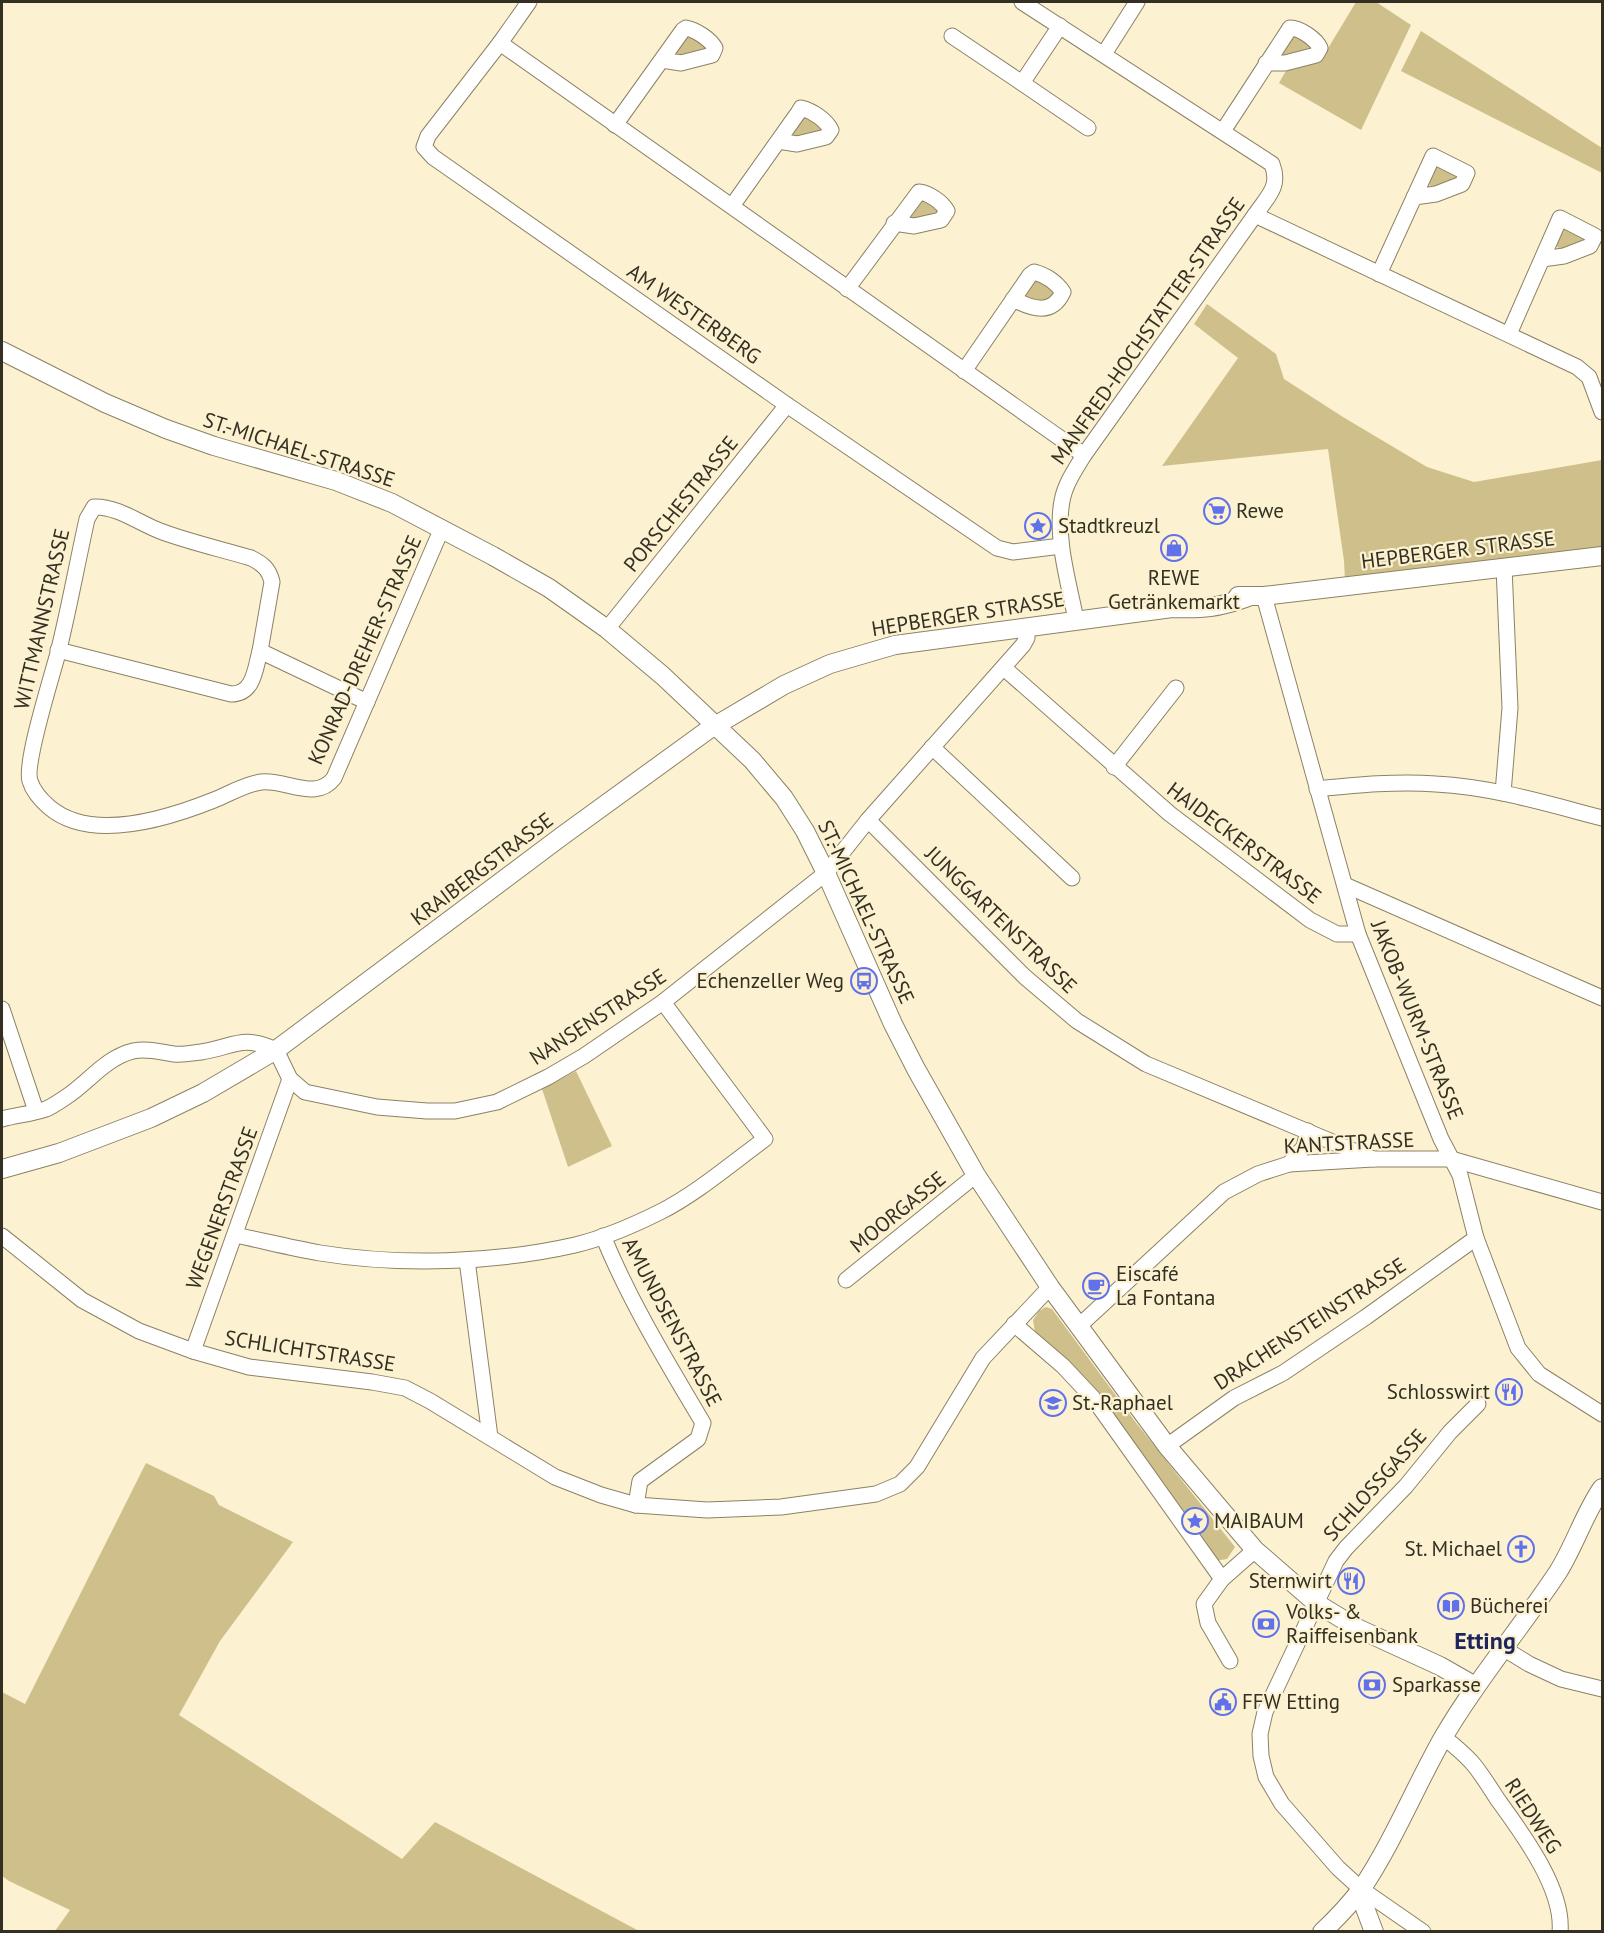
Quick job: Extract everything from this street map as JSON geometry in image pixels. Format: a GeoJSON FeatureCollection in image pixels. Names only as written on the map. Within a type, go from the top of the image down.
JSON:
{"type":"FeatureCollection","features":[{"type":"Feature","properties":{"kind":"street"},"geometry":{"type":"LineString","coordinates":[[529,2],[500,43],[1083,455]]}},
{"type":"Feature","properties":{"kind":"street"},"geometry":{"type":"LineString","coordinates":[[1023,2],[1223,131],[1266,63]]}},
{"type":"Feature","properties":{"kind":"street"},"geometry":{"type":"LineString","coordinates":[[1104,54],[1137,2]]}},
{"type":"Feature","properties":{"kind":"street"},"geometry":{"type":"LineString","coordinates":[[1022,83],[1060,26]]}},
{"type":"Feature","properties":{"kind":"street"},"geometry":{"type":"LineString","coordinates":[[952,36],[1088,128]]}},
{"type":"Feature","properties":{"kind":"street","name":"AM WESTERBERG"},"geometry":{"type":"LineString","coordinates":[[500,43],[428,136],[424,147],[432,157],[787,405],[997,548],[1012,552],[1061,546]]}},
{"type":"Feature","properties":{"kind":"street"},"geometry":{"type":"LineString","coordinates":[[615,126],[662,60]]}},
{"type":"Feature","properties":{"kind":"street","name":"MANFRED-HOCHSTATTER-STRASSE"},"geometry":{"type":"LineString","coordinates":[[1076,620],[1061,546],[1062,502],[1070,479],[1083,455],[1273,189],[1277,176],[1272,164],[1223,131]]}},
{"type":"Feature","properties":{"kind":"street"},"geometry":{"type":"LineString","coordinates":[[732,207],[778,141]]}},
{"type":"Feature","properties":{"kind":"street"},"geometry":{"type":"LineString","coordinates":[[1379,274],[1414,197]]}},
{"type":"Feature","properties":{"kind":"street"},"geometry":{"type":"LineString","coordinates":[[1255,215],[1577,367],[1589,377],[1602,408]]}},
{"type":"Feature","properties":{"kind":"street"},"geometry":{"type":"LineString","coordinates":[[848,289],[894,223]]}},
{"type":"Feature","properties":{"kind":"street"},"geometry":{"type":"LineString","coordinates":[[1509,334],[1542,259]]}},
{"type":"Feature","properties":{"kind":"street"},"geometry":{"type":"LineString","coordinates":[[964,371],[1013,299]]}},
{"type":"Feature","properties":{"kind":"street","name":"ST.-MICHAEL-STRASSE"},"geometry":{"type":"LineString","coordinates":[[2,351],[71,387],[141,419],[214,446],[336,482],[392,503],[442,528],[549,588],[607,629],[663,676],[752,760],[784,798],[805,831],[826,873],[893,1024],[976,1175],[1050,1287],[1167,1446],[1255,1550],[1284,1578],[1316,1603],[1357,1628],[1440,1666],[1475,1686]]}},
{"type":"Feature","properties":{"kind":"street","name":"PORSCHESTRASSE"},"geometry":{"type":"LineString","coordinates":[[607,629],[787,405]]}},
{"type":"Feature","properties":{"kind":"street","name":"WITTMANNSTRASSE"},"geometry":{"type":"LineString","coordinates":[[260,651],[272,582],[270,572],[263,565],[251,558],[160,532],[111,509],[94,507],[87,519],[58,650],[30,761],[30,782],[40,799],[55,812],[74,820],[98,825],[124,825],[155,819],[197,807],[261,782],[312,789],[324,788]]}},
{"type":"Feature","properties":{"kind":"street","name":"KONRAD-DREHER-STRASSE"},"geometry":{"type":"LineString","coordinates":[[324,788],[333,778],[442,528]]}},
{"type":"Feature","properties":{"kind":"street","name":"HEPBERGER STRASSE"},"geometry":{"type":"LineString","coordinates":[[716,725],[784,685],[830,664],[895,645],[1172,608],[1198,609],[1224,606],[1256,597],[1602,556]]}},
{"type":"Feature","properties":{"kind":"street"},"geometry":{"type":"LineString","coordinates":[[1503,793],[1510,708],[1504,567]]}},
{"type":"Feature","properties":{"kind":"street","name":"JAKOB-WURM-STRASSE"},"geometry":{"type":"LineString","coordinates":[[1256,597],[1317,789],[1358,934],[1437,1129],[1460,1175],[1476,1238],[1518,1348],[1539,1374],[1602,1414]]}},
{"type":"Feature","properties":{"kind":"street"},"geometry":{"type":"LineString","coordinates":[[826,873],[868,820],[1004,669],[1027,638],[1027,627]]}},
{"type":"Feature","properties":{"kind":"street"},"geometry":{"type":"LineString","coordinates":[[58,650],[231,694],[245,691],[252,681],[260,651],[366,702]]}},
{"type":"Feature","properties":{"kind":"street","name":"HAIDECKERSTRASSE"},"geometry":{"type":"LineString","coordinates":[[1004,669],[1170,814],[1310,920],[1337,933],[1358,934]]}},
{"type":"Feature","properties":{"kind":"street"},"geometry":{"type":"LineString","coordinates":[[1114,767],[1176,688]]}},
{"type":"Feature","properties":{"kind":"street","name":"KRAIBERGSTRASSE"},"geometry":{"type":"LineString","coordinates":[[2,1168],[59,1153],[151,1118],[203,1093],[276,1050],[562,836],[716,725]]}},
{"type":"Feature","properties":{"kind":"street"},"geometry":{"type":"LineString","coordinates":[[932,747],[1072,878]]}},
{"type":"Feature","properties":{"kind":"street"},"geometry":{"type":"LineString","coordinates":[[1317,789],[1394,783],[1438,784],[1503,793],[1602,818]]}},
{"type":"Feature","properties":{"kind":"street","name":"JUNGGARTENSTRASSE"},"geometry":{"type":"LineString","coordinates":[[868,820],[1025,977],[1077,1021],[1146,1065],[1373,1159]]}},
{"type":"Feature","properties":{"kind":"street","name":"NANSENSTRASSE"},"geometry":{"type":"LineString","coordinates":[[290,1079],[305,1092],[377,1107],[455,1111],[496,1102],[548,1077],[584,1056],[663,1002],[826,873]]}},
{"type":"Feature","properties":{"kind":"street"},"geometry":{"type":"LineString","coordinates":[[1345,885],[1602,998]]}},
{"type":"Feature","properties":{"kind":"street"},"geometry":{"type":"LineString","coordinates":[[236,1235],[321,1253],[371,1258],[467,1260],[576,1245],[661,1212],[711,1179],[765,1138],[663,1002]]}},
{"type":"Feature","properties":{"kind":"street"},"geometry":{"type":"LineString","coordinates":[[2,1009],[36,1111]]}},
{"type":"Feature","properties":{"kind":"street"},"geometry":{"type":"LineString","coordinates":[[2,1119],[46,1108],[68,1095],[97,1070],[116,1058],[134,1051],[156,1050],[176,1054],[209,1051],[237,1042],[262,1044],[276,1050],[290,1079]]}},
{"type":"Feature","properties":{"kind":"street","name":"WEGENERSTRASSE"},"geometry":{"type":"LineString","coordinates":[[194,1351],[290,1079]]}},
{"type":"Feature","properties":{"kind":"street"},"geometry":{"type":"LineString","coordinates":[[1289,1164],[1304,1147],[1308,1131]]}},
{"type":"Feature","properties":{"kind":"street","name":"KANTSTRASSE"},"geometry":{"type":"LineString","coordinates":[[1079,1326],[1224,1192],[1258,1174],[1289,1164],[1373,1159],[1451,1159],[1602,1202]]}},
{"type":"Feature","properties":{"kind":"street","name":"MOORGASSE"},"geometry":{"type":"LineString","coordinates":[[846,1280],[976,1175]]}},
{"type":"Feature","properties":{"kind":"street","name":"SCHLICHTSTRASSE"},"geometry":{"type":"LineString","coordinates":[[2,1236],[82,1299],[139,1331],[194,1351],[249,1367],[405,1388],[555,1477],[601,1495],[636,1505],[707,1510],[781,1507],[876,1494],[900,1484],[917,1467],[983,1358],[1050,1287]]}},
{"type":"Feature","properties":{"kind":"street","name":"AMUNDSENSTRASSE"},"geometry":{"type":"LineString","coordinates":[[603,1236],[618,1272],[648,1330],[703,1423],[698,1439],[640,1481],[636,1505]]}},
{"type":"Feature","properties":{"kind":"street","name":"DRACHENSTEINSTRASSE"},"geometry":{"type":"LineString","coordinates":[[1167,1446],[1234,1398],[1283,1373],[1476,1238]]}},
{"type":"Feature","properties":{"kind":"street"},"geometry":{"type":"LineString","coordinates":[[467,1260],[490,1437]]}},
{"type":"Feature","properties":{"kind":"street"},"geometry":{"type":"LineString","coordinates":[[1014,1324],[1063,1366],[1093,1398],[1222,1579]]}},
{"type":"Feature","properties":{"kind":"street","name":"SCHLOSSGASSE"},"geometry":{"type":"LineString","coordinates":[[1423,1932],[1361,1888],[1338,1868],[1282,1804],[1266,1777],[1261,1756],[1260,1734],[1265,1712],[1328,1574],[1346,1548],[1406,1486],[1450,1432],[1478,1404]]}},
{"type":"Feature","properties":{"kind":"street"},"geometry":{"type":"LineString","coordinates":[[1322,1932],[1361,1888],[1444,1737],[1475,1686],[1560,1568],[1592,1502],[1602,1488]]}},
{"type":"Feature","properties":{"kind":"street"},"geometry":{"type":"LineString","coordinates":[[1230,1661],[1208,1623],[1204,1604],[1222,1579],[1255,1550]]}},
{"type":"Feature","properties":{"kind":"street"},"geometry":{"type":"LineString","coordinates":[[1503,1648],[1529,1664],[1561,1679],[1602,1689]]}},
{"type":"Feature","properties":{"kind":"street","name":"RIEDWEG"},"geometry":{"type":"LineString","coordinates":[[1444,1737],[1474,1765],[1519,1830],[1548,1878],[1561,1924],[1560,1932]]}},
{"type":"Feature","properties":{"kind":"street"},"geometry":{"type":"LineString","coordinates":[[1361,1888],[1365,1908],[1374,1932]]}},
{"type":"Feature","properties":{"kind":"shaded area"},"geometry":{"type":"Polygon","coordinates":[[[1356,2],[1376,2],[1411,25],[1361,130],[1279,83],[1287,69],[1321,60],[1356,2]]]}},
{"type":"Feature","properties":{"kind":"shaded area"},"geometry":{"type":"Polygon","coordinates":[[[1421,31],[1602,148],[1602,173],[1401,71],[1421,31]]]}},
{"type":"Feature","properties":{"kind":"shaded area"},"geometry":{"type":"Polygon","coordinates":[[[688,34],[707,48],[703,54],[683,57],[675,52],[688,34]]]}},
{"type":"Feature","properties":{"kind":"shaded area"},"geometry":{"type":"Polygon","coordinates":[[[1294,35],[1314,49],[1291,59],[1281,53],[1294,35]]]}},
{"type":"Feature","properties":{"kind":"shaded area"},"geometry":{"type":"Polygon","coordinates":[[[804,115],[824,129],[820,135],[799,139],[792,133],[804,115]]]}},
{"type":"Feature","properties":{"kind":"shaded area"},"geometry":{"type":"Polygon","coordinates":[[[1437,165],[1459,176],[1456,183],[1437,189],[1427,184],[1437,165]]]}},
{"type":"Feature","properties":{"kind":"shaded area"},"geometry":{"type":"Polygon","coordinates":[[[921,198],[940,211],[936,217],[915,221],[908,215],[921,198]]]}},
{"type":"Feature","properties":{"kind":"shaded area"},"geometry":{"type":"Polygon","coordinates":[[[1564,227],[1587,238],[1584,245],[1565,251],[1555,246],[1564,227]]]}},
{"type":"Feature","properties":{"kind":"shaded area"},"geometry":{"type":"Polygon","coordinates":[[[1036,279],[1056,293],[1052,299],[1031,303],[1023,297],[1036,279]]]}},
{"type":"Feature","properties":{"kind":"shaded area"},"geometry":{"type":"Polygon","coordinates":[[[1207,304],[1276,354],[1284,379],[1427,467],[1474,482],[1602,460],[1602,548],[1345,581],[1328,449],[1162,466],[1238,358],[1194,324],[1207,304]]]}},
{"type":"Feature","properties":{"kind":"shaded area"},"geometry":{"type":"Polygon","coordinates":[[[576,1071],[612,1146],[568,1167],[542,1089],[576,1071]]]}},
{"type":"Feature","properties":{"kind":"shaded area"},"geometry":{"type":"Polygon","coordinates":[[[1046,1307],[1052,1309],[1137,1424],[1235,1547],[1227,1559],[1215,1561],[1081,1375],[1035,1332],[1033,1320],[1039,1311],[1046,1307]]]}},
{"type":"Feature","properties":{"kind":"shaded area"},"geometry":{"type":"Polygon","coordinates":[[[146,1463],[214,1496],[219,1505],[293,1542],[220,1641],[179,1715],[402,1859],[435,1822],[639,1931],[55,1931],[70,1910],[2,1876],[2,1692],[25,1704],[146,1463]]]}},
{"type":"Feature","properties":{"kind":"place","name":"Rewe"},"geometry":{"type":"Point","coordinates":[1217,511]}},
{"type":"Feature","properties":{"kind":"place","name":"Stadtkreuzl"},"geometry":{"type":"Point","coordinates":[1038,526]}},
{"type":"Feature","properties":{"kind":"place","name":"REWE Getränkemarkt"},"geometry":{"type":"Point","coordinates":[1174,548]}},
{"type":"Feature","properties":{"kind":"place","name":"Echenzeller Weg"},"geometry":{"type":"Point","coordinates":[864,981]}},
{"type":"Feature","properties":{"kind":"place","name":"Eiscafé La Fontana"},"geometry":{"type":"Point","coordinates":[1096,1286]}},
{"type":"Feature","properties":{"kind":"place","name":"Schlosswirt"},"geometry":{"type":"Point","coordinates":[1509,1392]}},
{"type":"Feature","properties":{"kind":"place","name":"St.-Raphael"},"geometry":{"type":"Point","coordinates":[1053,1403]}},
{"type":"Feature","properties":{"kind":"place","name":"MAIBAUM"},"geometry":{"type":"Point","coordinates":[1195,1521]}},
{"type":"Feature","properties":{"kind":"place","name":"St. Michael"},"geometry":{"type":"Point","coordinates":[1521,1549]}},
{"type":"Feature","properties":{"kind":"place","name":"Sternwirt"},"geometry":{"type":"Point","coordinates":[1351,1581]}},
{"type":"Feature","properties":{"kind":"place","name":"Bücherei"},"geometry":{"type":"Point","coordinates":[1451,1606]}},
{"type":"Feature","properties":{"kind":"place","name":"Volks- & Raiffeisenbank"},"geometry":{"type":"Point","coordinates":[1266,1624]}},
{"type":"Feature","properties":{"kind":"place","name":"Sparkasse"},"geometry":{"type":"Point","coordinates":[1372,1685]}},
{"type":"Feature","properties":{"kind":"place","name":"FFW Etting"},"geometry":{"type":"Point","coordinates":[1223,1702]}},
{"type":"Feature","properties":{"kind":"district","name":"Etting"},"geometry":{"type":"Point","coordinates":[1485,1641]}}]}
